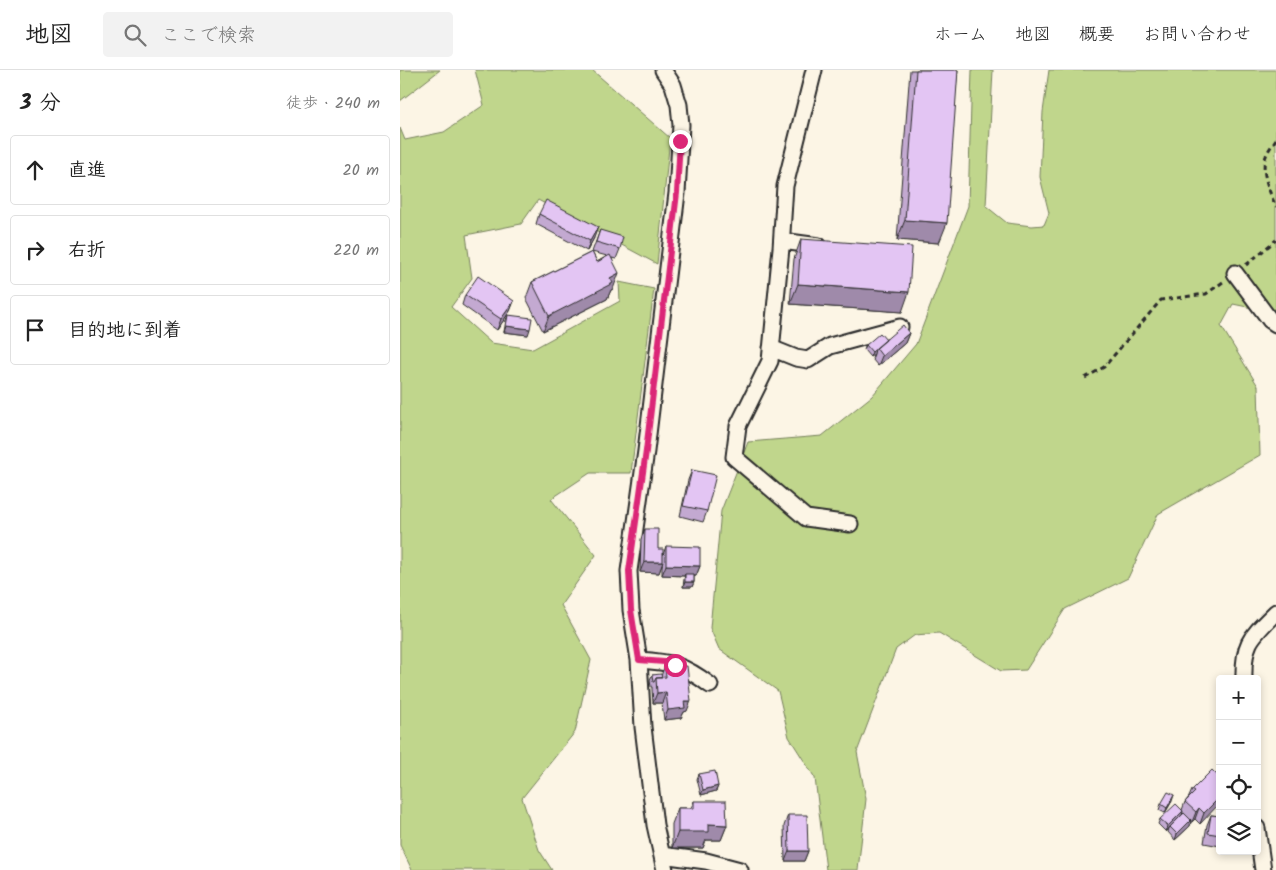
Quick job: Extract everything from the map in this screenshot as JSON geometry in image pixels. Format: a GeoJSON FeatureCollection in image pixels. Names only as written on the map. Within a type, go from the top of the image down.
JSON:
{"type":"FeatureCollection","features":[{"type":"Feature","properties":{"kind":"street"},"geometry":{"type":"LineString","coordinates":[[663,70],[673,85],[679,105],[681,125],[676,203],[646,451],[629,571],[631,610],[639,660],[643,728],[663,863],[706,861],[735,867],[740,870]]}},
{"type":"Feature","properties":{"kind":"street"},"geometry":{"type":"LineString","coordinates":[[814,70],[785,186],[782,241],[770,360],[738,426],[734,457],[806,518],[850,524]]}},
{"type":"Feature","properties":{"kind":"street"},"geometry":{"type":"LineString","coordinates":[[782,241],[830,247]]}},
{"type":"Feature","properties":{"kind":"street"},"geometry":{"type":"LineString","coordinates":[[1235,273],[1270,320],[1276,324]]}},
{"type":"Feature","properties":{"kind":"street"},"geometry":{"type":"LineString","coordinates":[[771,348],[796,358],[808,360],[830,346],[900,327]]}},
{"type":"Feature","properties":{"kind":"street"},"geometry":{"type":"LineString","coordinates":[[1244,675],[1244,659],[1247,647],[1258,630],[1276,612]]}},
{"type":"Feature","properties":{"kind":"street"},"geometry":{"type":"LineString","coordinates":[[639,660],[664,662],[690,670],[710,684]]}},
{"type":"Feature","properties":{"kind":"street"},"geometry":{"type":"LineString","coordinates":[[1261,855],[1263,870]]}},
{"type":"Feature","properties":{"kind":"path"},"geometry":{"type":"LineString","coordinates":[[1276,139],[1265,157],[1264,170],[1276,207]]}},
{"type":"Feature","properties":{"kind":"path"},"geometry":{"type":"LineString","coordinates":[[1085,378],[1104,367],[1161,300],[1206,294],[1276,240]]}},
{"type":"Feature","properties":{"kind":"green space"},"geometry":{"type":"Polygon","coordinates":[[[400,70],[440,70],[400,101],[400,70]]]}},
{"type":"Feature","properties":{"kind":"green space"},"geometry":{"type":"Polygon","coordinates":[[[475,70],[592,70],[670,138],[657,264],[538,200],[521,224],[466,235],[472,278],[451,307],[491,343],[533,349],[620,301],[619,282],[654,289],[631,473],[590,473],[551,499],[596,555],[561,605],[591,660],[575,732],[522,798],[539,850],[552,870],[412,870],[400,845],[400,128],[405,140],[444,132],[484,105],[475,70]]]}},
{"type":"Feature","properties":{"kind":"green space"},"geometry":{"type":"Polygon","coordinates":[[[972,70],[993,70],[986,206],[1007,223],[1032,226],[1044,225],[1049,213],[1040,177],[1043,112],[1049,70],[1276,70],[1276,313],[1233,304],[1221,326],[1258,386],[1260,455],[1158,514],[1128,578],[1065,609],[1026,670],[1001,671],[939,633],[915,635],[896,649],[857,752],[866,799],[858,870],[826,870],[815,778],[789,737],[778,691],[719,649],[710,628],[721,511],[748,442],[822,436],[872,396],[916,344],[968,206],[972,70]]]}},
{"type":"Feature","properties":{"kind":"building"},"geometry":{"type":"Polygon","coordinates":[[[916,70],[958,70],[947,223],[905,220],[916,70]]]}},
{"type":"Feature","properties":{"kind":"building"},"geometry":{"type":"Polygon","coordinates":[[[546,200],[598,227],[590,241],[539,214],[546,200]]]}},
{"type":"Feature","properties":{"kind":"building"},"geometry":{"type":"Polygon","coordinates":[[[600,230],[623,237],[620,249],[596,242],[600,230]]]}},
{"type":"Feature","properties":{"kind":"building"},"geometry":{"type":"Polygon","coordinates":[[[801,239],[912,247],[909,292],[798,284],[801,239]]]}},
{"type":"Feature","properties":{"kind":"building"},"geometry":{"type":"Polygon","coordinates":[[[592,252],[597,262],[610,255],[619,273],[610,278],[613,283],[549,316],[532,282],[592,252]]]}},
{"type":"Feature","properties":{"kind":"building"},"geometry":{"type":"Polygon","coordinates":[[[478,276],[514,301],[501,319],[465,295],[478,276]]]}},
{"type":"Feature","properties":{"kind":"building"},"geometry":{"type":"Polygon","coordinates":[[[508,315],[532,318],[530,329],[506,326],[508,315]]]}},
{"type":"Feature","properties":{"kind":"building"},"geometry":{"type":"Polygon","coordinates":[[[903,325],[909,333],[882,356],[876,348],[903,325]]]}},
{"type":"Feature","properties":{"kind":"building"},"geometry":{"type":"Polygon","coordinates":[[[880,333],[886,340],[872,352],[866,345],[880,333]]]}},
{"type":"Feature","properties":{"kind":"building"},"geometry":{"type":"Polygon","coordinates":[[[692,470],[716,475],[707,511],[683,506],[692,470]]]}},
{"type":"Feature","properties":{"kind":"building"},"geometry":{"type":"Polygon","coordinates":[[[645,529],[658,529],[658,549],[663,549],[663,562],[644,562],[645,529]]]}},
{"type":"Feature","properties":{"kind":"building"},"geometry":{"type":"Polygon","coordinates":[[[666,546],[700,547],[700,566],[666,565],[666,546]]]}},
{"type":"Feature","properties":{"kind":"building"},"geometry":{"type":"Polygon","coordinates":[[[685,574],[694,574],[694,582],[685,582],[685,574]]]}},
{"type":"Feature","properties":{"kind":"building"},"geometry":{"type":"Polygon","coordinates":[[[665,665],[673,665],[674,667],[687,666],[691,701],[684,701],[685,708],[668,710],[666,692],[657,693],[656,678],[666,677],[665,665]]]}},
{"type":"Feature","properties":{"kind":"building"},"geometry":{"type":"Polygon","coordinates":[[[661,674],[662,678],[656,678],[653,682],[652,675],[661,674]]]}},
{"type":"Feature","properties":{"kind":"building"},"geometry":{"type":"Polygon","coordinates":[[[1212,770],[1216,774],[1216,801],[1204,813],[1199,808],[1196,812],[1185,802],[1195,792],[1192,790],[1212,770]]]}},
{"type":"Feature","properties":{"kind":"building"},"geometry":{"type":"Polygon","coordinates":[[[715,771],[718,786],[703,790],[699,774],[715,771]]]}},
{"type":"Feature","properties":{"kind":"building"},"geometry":{"type":"Polygon","coordinates":[[[1168,792],[1174,795],[1167,808],[1161,804],[1168,792]]]}},
{"type":"Feature","properties":{"kind":"building"},"geometry":{"type":"Polygon","coordinates":[[[694,801],[726,801],[727,825],[709,824],[709,832],[678,832],[678,808],[694,808],[694,801]]]}},
{"type":"Feature","properties":{"kind":"building"},"geometry":{"type":"Polygon","coordinates":[[[1176,804],[1183,811],[1168,826],[1160,819],[1176,804]]]}},
{"type":"Feature","properties":{"kind":"building"},"geometry":{"type":"Polygon","coordinates":[[[1184,813],[1191,820],[1177,834],[1170,827],[1184,813]]]}},
{"type":"Feature","properties":{"kind":"building"},"geometry":{"type":"Polygon","coordinates":[[[788,815],[807,815],[808,851],[789,851],[788,815]]]}},
{"type":"Feature","properties":{"kind":"building"},"geometry":{"type":"Polygon","coordinates":[[[1211,815],[1216,816],[1216,834],[1208,833],[1211,815]]]}},
{"type":"Feature","properties":{"kind":"route"},"geometry":{"type":"LineString","coordinates":[[675,665],[639,660],[631,610],[629,571],[646,451],[677,193],[680,141]]}}]}
